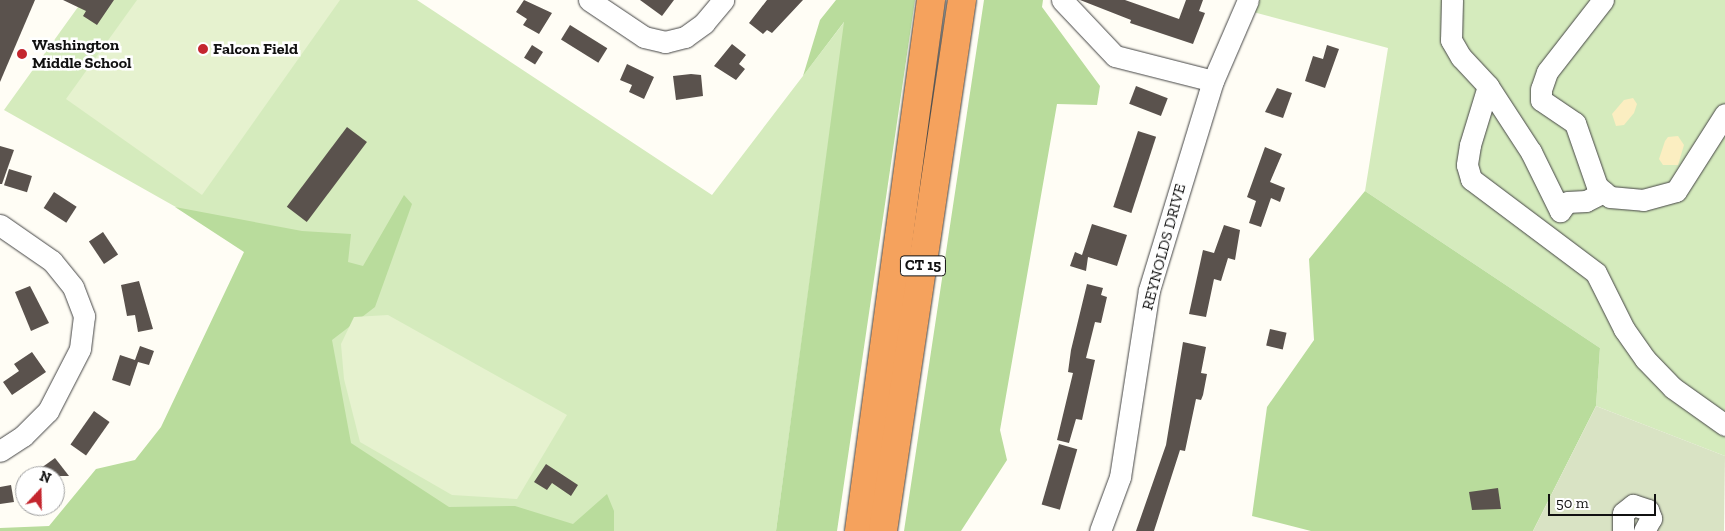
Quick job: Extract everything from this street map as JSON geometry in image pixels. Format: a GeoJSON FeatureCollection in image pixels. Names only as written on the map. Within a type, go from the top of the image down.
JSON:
{"type":"FeatureCollection","features":[{"type":"Feature","properties":{"kind":"highway","name":"CT 15"},"geometry":{"type":"LineString","coordinates":[[859,531],[931,0]]}},
{"type":"Feature","properties":{"kind":"highway","name":"CT 15"},"geometry":{"type":"LineString","coordinates":[[883,531],[962,0]]}},
{"type":"Feature","properties":{"kind":"street"},"geometry":{"type":"LineString","coordinates":[[589,0],[644,37],[664,42],[685,37],[704,24],[723,0]]}},
{"type":"Feature","properties":{"kind":"street"},"geometry":{"type":"LineString","coordinates":[[1062,0],[1115,56],[1213,81]]}},
{"type":"Feature","properties":{"kind":"street","name":"REYNOLDS DRIVE"},"geometry":{"type":"LineString","coordinates":[[1100,531],[1120,477],[1149,290],[1213,81],[1248,0]]}},
{"type":"Feature","properties":{"kind":"street"},"geometry":{"type":"LineString","coordinates":[[1452,0],[1451,40],[1488,86],[1531,152],[1560,211],[1568,202],[1586,201],[1604,192]]}},
{"type":"Feature","properties":{"kind":"street"},"geometry":{"type":"LineString","coordinates":[[1603,0],[1556,59],[1541,89],[1541,100],[1575,123],[1597,186],[1610,197],[1644,200],[1676,191],[1725,114]]}},
{"type":"Feature","properties":{"kind":"street"},"geometry":{"type":"LineString","coordinates":[[1488,86],[1470,145],[1467,165],[1471,179],[1596,273],[1624,329],[1645,359],[1672,388],[1725,425]]}},
{"type":"Feature","properties":{"kind":"street"},"geometry":{"type":"LineString","coordinates":[[0,225],[52,261],[73,287],[84,316],[80,349],[48,411],[23,436],[0,451]]}},
{"type":"Feature","properties":{"kind":"street"},"geometry":{"type":"LineString","coordinates":[[1623,531],[1623,513],[1633,505],[1648,510],[1651,518],[1644,531]]}},
{"type":"Feature","properties":{"kind":"green space","name":"Falcon Field"},"geometry":{"type":"Polygon","coordinates":[[[83,0],[417,0],[712,195],[845,21],[776,531],[85,531],[328,293],[4,110],[83,0]]]}},
{"type":"Feature","properties":{"kind":"green space","name":"Falcon Field"},"geometry":{"type":"Polygon","coordinates":[[[137,0],[340,0],[202,195],[66,99],[137,0]]]}},
{"type":"Feature","properties":{"kind":"green space"},"geometry":{"type":"Polygon","coordinates":[[[836,0],[915,0],[837,531],[776,531],[844,22],[803,76],[820,20],[836,0]]]}},
{"type":"Feature","properties":{"kind":"green space"},"geometry":{"type":"Polygon","coordinates":[[[984,0],[1043,0],[1042,7],[1100,86],[1097,105],[1057,104],[1000,430],[1007,460],[961,531],[904,531],[984,0]]]}},
{"type":"Feature","properties":{"kind":"green space"},"geometry":{"type":"Polygon","coordinates":[[[1241,0],[1725,0],[1725,456],[1596,406],[1600,348],[1365,191],[1388,48],[1238,8],[1241,0]]]}},
{"type":"Feature","properties":{"kind":"green space"},"geometry":{"type":"Polygon","coordinates":[[[1365,191],[1600,348],[1596,406],[1533,531],[1311,531],[1252,516],[1267,407],[1314,340],[1309,259],[1365,191]]]}},
{"type":"Feature","properties":{"kind":"green space"},"geometry":{"type":"Polygon","coordinates":[[[404,195],[412,204],[375,307],[332,340],[351,443],[449,507],[515,506],[573,524],[607,494],[614,511],[614,531],[0,531],[0,528],[49,526],[57,516],[65,516],[65,507],[96,469],[135,460],[161,427],[244,252],[175,207],[302,231],[351,234],[348,262],[363,266],[404,195]]]}},
{"type":"Feature","properties":{"kind":"green space"},"geometry":{"type":"Polygon","coordinates":[[[388,315],[567,415],[517,499],[452,495],[360,442],[344,379],[341,344],[354,317],[388,315]]]}},
{"type":"Feature","properties":{"kind":"green space"},"geometry":{"type":"Polygon","coordinates":[[[1596,406],[1725,456],[1724,531],[1533,531],[1596,406]]]}},
{"type":"Feature","properties":{"kind":"sand"},"geometry":{"type":"Polygon","coordinates":[[[1633,98],[1637,104],[1634,113],[1624,125],[1616,126],[1612,114],[1624,100],[1633,98]]]}},
{"type":"Feature","properties":{"kind":"sand"},"geometry":{"type":"Polygon","coordinates":[[[1678,136],[1684,145],[1678,165],[1663,165],[1659,159],[1665,141],[1668,137],[1678,136]]]}},
{"type":"Feature","properties":{"kind":"building"},"geometry":{"type":"Polygon","coordinates":[[[0,0],[35,0],[0,82],[0,0]]]}},
{"type":"Feature","properties":{"kind":"building"},"geometry":{"type":"Polygon","coordinates":[[[63,0],[114,0],[97,25],[83,16],[86,11],[63,0]]]}},
{"type":"Feature","properties":{"kind":"building"},"geometry":{"type":"Polygon","coordinates":[[[524,0],[552,13],[539,34],[523,25],[527,19],[516,12],[524,0]]]}},
{"type":"Feature","properties":{"kind":"building"},"geometry":{"type":"Polygon","coordinates":[[[640,0],[674,0],[662,16],[640,0]]]}},
{"type":"Feature","properties":{"kind":"building"},"geometry":{"type":"Polygon","coordinates":[[[767,0],[803,0],[772,33],[767,30],[763,34],[749,23],[767,0]]]}},
{"type":"Feature","properties":{"kind":"building"},"geometry":{"type":"Polygon","coordinates":[[[1080,0],[1125,0],[1179,19],[1186,0],[1203,0],[1199,11],[1205,13],[1193,44],[1130,23],[1131,20],[1080,0]]]}},
{"type":"Feature","properties":{"kind":"building"},"geometry":{"type":"Polygon","coordinates":[[[570,25],[607,48],[598,63],[561,39],[570,25]]]}},
{"type":"Feature","properties":{"kind":"building"},"geometry":{"type":"Polygon","coordinates":[[[732,44],[746,55],[739,64],[745,69],[736,80],[714,66],[732,44]]]}},
{"type":"Feature","properties":{"kind":"building"},"geometry":{"type":"Polygon","coordinates":[[[532,45],[543,52],[535,65],[524,58],[532,45]]]}},
{"type":"Feature","properties":{"kind":"building"},"geometry":{"type":"Polygon","coordinates":[[[1327,45],[1339,49],[1325,88],[1305,81],[1313,56],[1323,59],[1327,45]]]}},
{"type":"Feature","properties":{"kind":"building"},"geometry":{"type":"Polygon","coordinates":[[[627,64],[654,77],[644,99],[629,92],[632,85],[620,80],[627,64]]]}},
{"type":"Feature","properties":{"kind":"building"},"geometry":{"type":"Polygon","coordinates":[[[701,75],[703,96],[676,100],[673,76],[701,75]]]}},
{"type":"Feature","properties":{"kind":"building"},"geometry":{"type":"Polygon","coordinates":[[[1136,86],[1168,98],[1161,116],[1129,104],[1136,86]]]}},
{"type":"Feature","properties":{"kind":"building"},"geometry":{"type":"Polygon","coordinates":[[[1277,88],[1292,93],[1283,118],[1265,112],[1277,88]]]}},
{"type":"Feature","properties":{"kind":"building"},"geometry":{"type":"Polygon","coordinates":[[[347,127],[367,142],[307,222],[287,207],[347,127]]]}},
{"type":"Feature","properties":{"kind":"building"},"geometry":{"type":"Polygon","coordinates":[[[1138,131],[1156,137],[1131,213],[1113,207],[1138,131]]]}},
{"type":"Feature","properties":{"kind":"building"},"geometry":{"type":"Polygon","coordinates":[[[0,146],[14,150],[2,184],[0,184],[0,146]]]}},
{"type":"Feature","properties":{"kind":"building"},"geometry":{"type":"Polygon","coordinates":[[[1265,147],[1282,154],[1270,182],[1285,188],[1280,202],[1271,198],[1261,227],[1249,223],[1256,201],[1247,197],[1265,147]]]}},
{"type":"Feature","properties":{"kind":"building"},"geometry":{"type":"Polygon","coordinates":[[[9,169],[32,176],[27,192],[4,185],[9,169]]]}},
{"type":"Feature","properties":{"kind":"building"},"geometry":{"type":"Polygon","coordinates":[[[54,192],[77,207],[66,223],[44,208],[54,192]]]}},
{"type":"Feature","properties":{"kind":"building"},"geometry":{"type":"Polygon","coordinates":[[[1092,224],[1127,235],[1117,266],[1088,257],[1086,271],[1070,266],[1075,252],[1082,255],[1092,224]]]}},
{"type":"Feature","properties":{"kind":"building"},"geometry":{"type":"Polygon","coordinates":[[[1224,225],[1240,230],[1235,260],[1228,258],[1221,281],[1214,279],[1206,317],[1189,314],[1203,250],[1214,253],[1224,225]]]}},
{"type":"Feature","properties":{"kind":"building"},"geometry":{"type":"Polygon","coordinates":[[[103,232],[118,254],[104,264],[89,242],[103,232]]]}},
{"type":"Feature","properties":{"kind":"building"},"geometry":{"type":"Polygon","coordinates":[[[139,281],[153,329],[138,332],[135,315],[127,316],[121,285],[139,281]]]}},
{"type":"Feature","properties":{"kind":"building"},"geometry":{"type":"Polygon","coordinates":[[[1087,284],[1103,288],[1101,295],[1107,297],[1101,323],[1095,322],[1086,358],[1095,360],[1082,420],[1076,419],[1069,443],[1057,440],[1073,373],[1068,372],[1071,350],[1087,284]]]}},
{"type":"Feature","properties":{"kind":"building"},"geometry":{"type":"Polygon","coordinates":[[[30,286],[49,323],[31,331],[15,292],[30,286]]]}},
{"type":"Feature","properties":{"kind":"building"},"geometry":{"type":"Polygon","coordinates":[[[1270,329],[1287,333],[1283,349],[1266,346],[1270,329]]]}},
{"type":"Feature","properties":{"kind":"building"},"geometry":{"type":"Polygon","coordinates":[[[1183,342],[1206,347],[1201,373],[1207,374],[1203,395],[1201,400],[1196,399],[1185,451],[1180,450],[1154,531],[1136,531],[1166,445],[1183,342]]]}},
{"type":"Feature","properties":{"kind":"building"},"geometry":{"type":"Polygon","coordinates":[[[140,346],[154,351],[149,365],[138,362],[130,386],[112,380],[120,355],[135,360],[140,346]]]}},
{"type":"Feature","properties":{"kind":"building"},"geometry":{"type":"Polygon","coordinates":[[[32,352],[46,372],[12,395],[3,382],[19,371],[14,364],[32,352]]]}},
{"type":"Feature","properties":{"kind":"building"},"geometry":{"type":"Polygon","coordinates":[[[94,411],[110,422],[86,455],[70,445],[94,411]]]}},
{"type":"Feature","properties":{"kind":"building"},"geometry":{"type":"Polygon","coordinates":[[[1059,444],[1077,449],[1060,510],[1042,505],[1059,444]]]}},
{"type":"Feature","properties":{"kind":"building"},"geometry":{"type":"Polygon","coordinates":[[[55,458],[61,466],[44,466],[55,458]]]}},
{"type":"Feature","properties":{"kind":"building"},"geometry":{"type":"Polygon","coordinates":[[[546,464],[578,485],[571,496],[552,483],[547,490],[534,482],[546,464]]]}},
{"type":"Feature","properties":{"kind":"building"},"geometry":{"type":"Polygon","coordinates":[[[11,485],[14,502],[0,504],[0,487],[11,485]]]}},
{"type":"Feature","properties":{"kind":"building"},"geometry":{"type":"Polygon","coordinates":[[[1498,488],[1501,509],[1472,510],[1469,492],[1498,488]]]}},
{"type":"Feature","properties":{"kind":"place","name":"Falcon Field"},"geometry":{"type":"Point","coordinates":[203,49]}},
{"type":"Feature","properties":{"kind":"place","name":"Washington Middle School"},"geometry":{"type":"Point","coordinates":[22,54]}}]}
